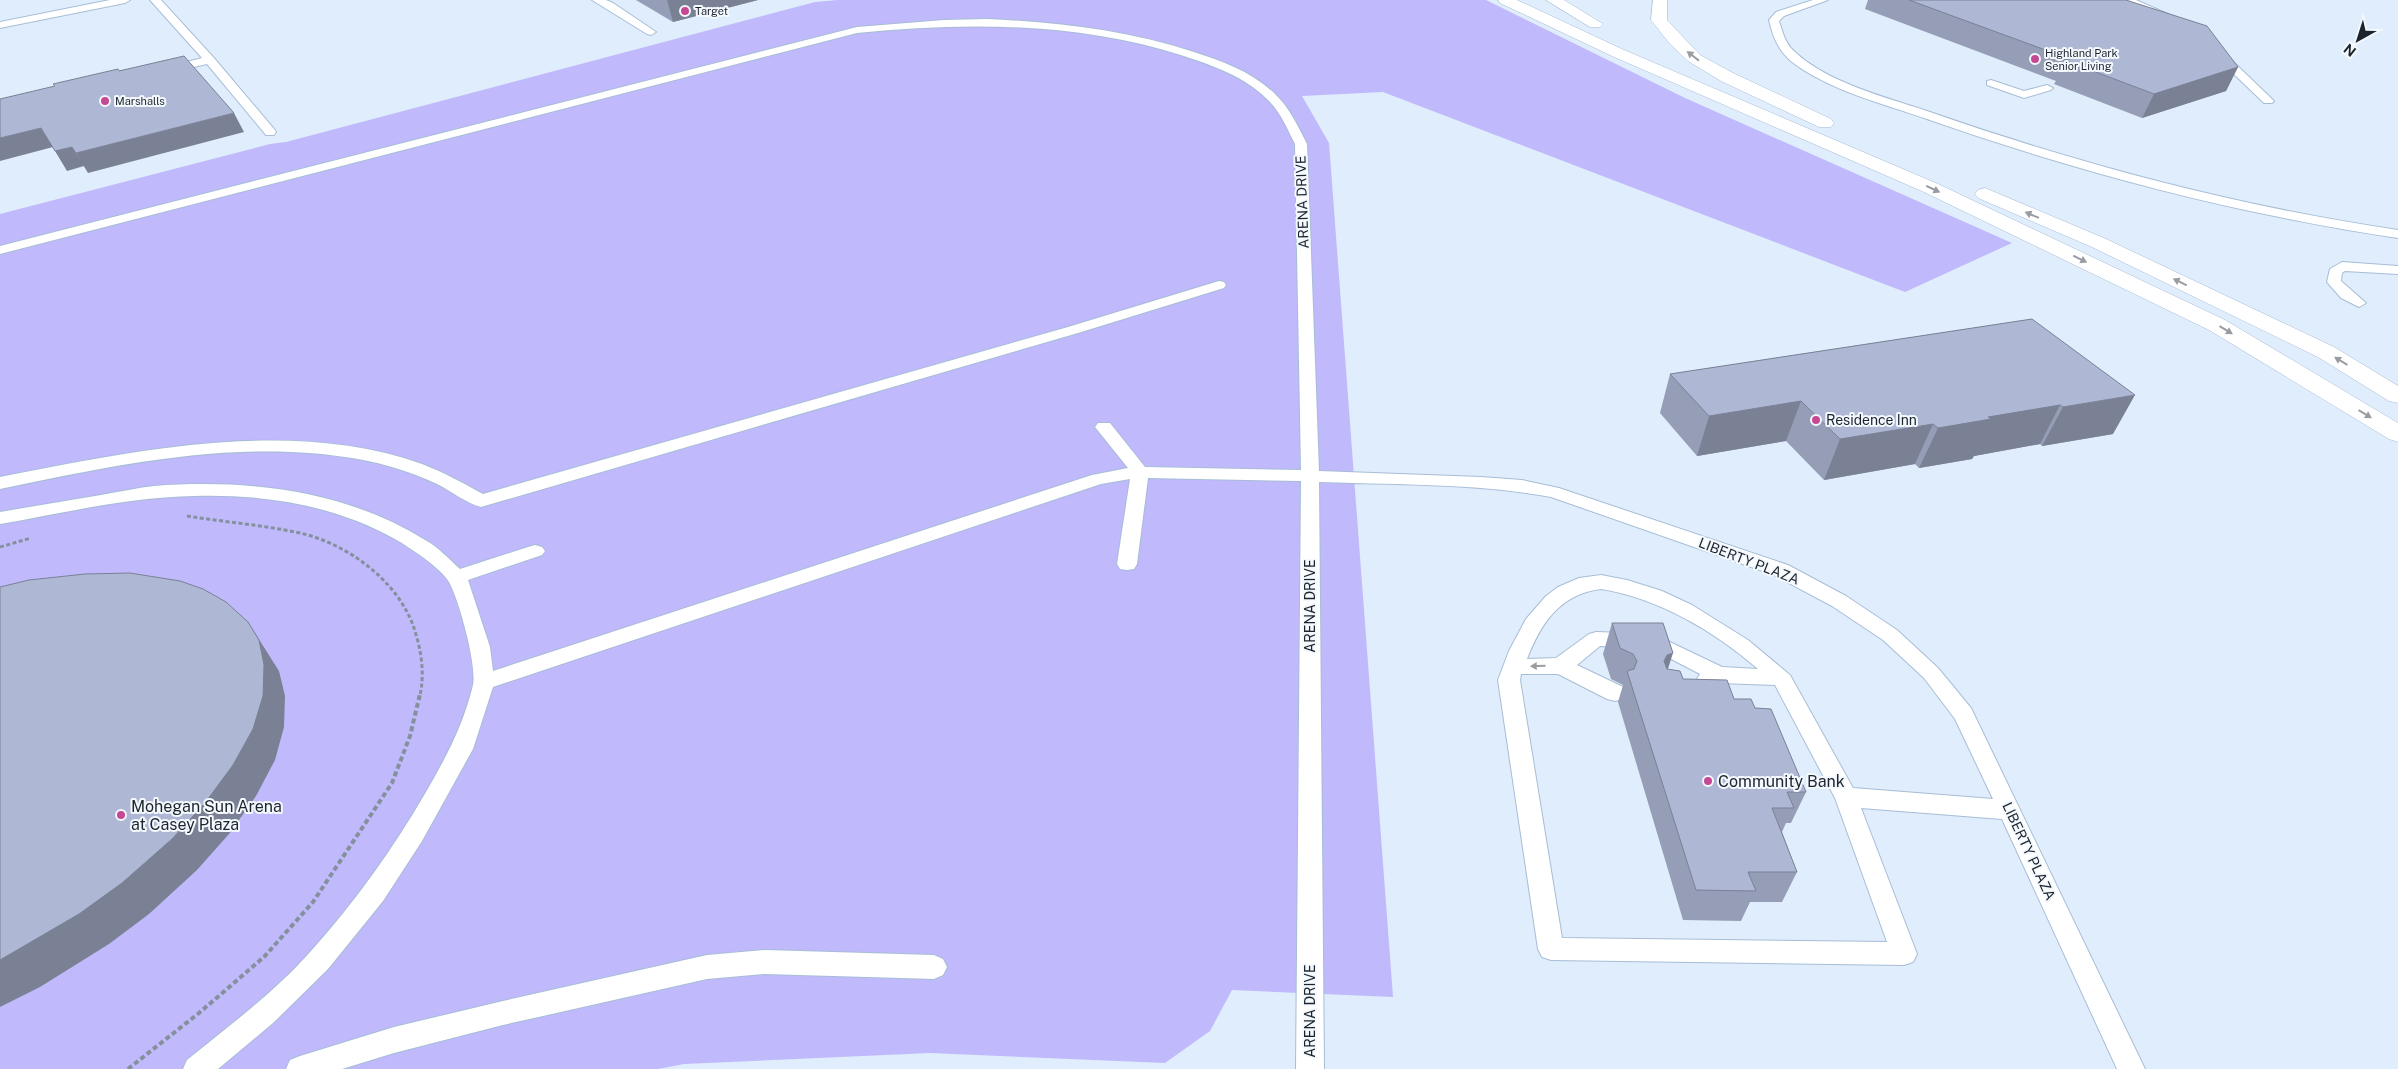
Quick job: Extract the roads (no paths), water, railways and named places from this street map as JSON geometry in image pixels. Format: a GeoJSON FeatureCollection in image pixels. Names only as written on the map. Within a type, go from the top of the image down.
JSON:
{"type":"FeatureCollection","features":[{"type":"Feature","properties":{"kind":"highway"},"geometry":{"type":"LineString","coordinates":[[1505,0],[1618,53],[1932,188],[2217,325],[2398,434]]}},
{"type":"Feature","properties":{"kind":"highway"},"geometry":{"type":"LineString","coordinates":[[1533,0],[1556,14],[1686,78],[1888,170]]}},
{"type":"Feature","properties":{"kind":"highway"},"geometry":{"type":"LineString","coordinates":[[1553,0],[1582,18],[1651,53],[1719,84],[1910,162],[2099,243],[2326,352],[2398,396]]}},
{"type":"Feature","properties":{"kind":"highway"},"geometry":{"type":"LineString","coordinates":[[1660,0],[1659,20],[1676,41],[1694,58],[1726,77],[1840,130]]}},
{"type":"Feature","properties":{"kind":"highway"},"geometry":{"type":"LineString","coordinates":[[1875,146],[1910,162]]}},
{"type":"Feature","properties":{"kind":"lane"},"geometry":{"type":"LineString","coordinates":[[0,25],[125,0]]}},
{"type":"Feature","properties":{"kind":"lane"},"geometry":{"type":"LineString","coordinates":[[154,0],[210,60],[270,132]]}},
{"type":"Feature","properties":{"kind":"lane"},"geometry":{"type":"LineString","coordinates":[[596,0],[609,5],[651,32]]}},
{"type":"Feature","properties":{"kind":"lane"},"geometry":{"type":"LineString","coordinates":[[1823,0],[1780,14],[1774,20],[1781,43],[1789,52],[1814,71],[1831,80],[2054,158],[2146,185],[2283,215],[2398,234]]}},
{"type":"Feature","properties":{"kind":"lane"},"geometry":{"type":"LineString","coordinates":[[2127,0],[2175,21]]}},
{"type":"Feature","properties":{"kind":"lane","name":"ARENA DRIVE"},"geometry":{"type":"LineString","coordinates":[[0,250],[856,30],[886,27],[1014,24],[1118,34],[1171,47],[1220,65],[1250,79],[1272,96],[1286,116],[1301,144],[1310,476],[1310,1069]]}},
{"type":"Feature","properties":{"kind":"lane"},"geometry":{"type":"LineString","coordinates":[[2210,47],[2268,101]]}},
{"type":"Feature","properties":{"kind":"lane"},"geometry":{"type":"LineString","coordinates":[[159,72],[210,60]]}},
{"type":"Feature","properties":{"kind":"lane"},"geometry":{"type":"LineString","coordinates":[[1992,83],[2024,95],[2047,88]]}},
{"type":"Feature","properties":{"kind":"lane"},"geometry":{"type":"LineString","coordinates":[[2359,303],[2346,295],[2334,282],[2335,272],[2342,266],[2398,270]]}},
{"type":"Feature","properties":{"kind":"lane"},"geometry":{"type":"LineString","coordinates":[[0,483],[94,464],[193,450],[282,448],[342,452],[405,465],[433,475],[481,501],[1073,330],[1219,285]]}},
{"type":"Feature","properties":{"kind":"lane"},"geometry":{"type":"LineString","coordinates":[[1104,427],[1140,472],[1127,564]]}},
{"type":"Feature","properties":{"kind":"lane","name":"LIBERTY PLAZA"},"geometry":{"type":"LineString","coordinates":[[484,682],[1098,479],[1140,472],[1310,476],[1481,483],[1522,486],[1553,492],[1587,502],[1781,570],[1839,601],[1890,635],[1932,673],[1963,714],[2131,1069]]}},
{"type":"Feature","properties":{"kind":"lane"},"geometry":{"type":"LineString","coordinates":[[0,518],[152,492],[215,490],[293,497],[340,507],[380,523],[420,545],[457,577],[480,647],[484,682],[462,748],[414,834],[374,894],[319,961],[264,1014],[197,1069]]}},
{"type":"Feature","properties":{"kind":"lane"},"geometry":{"type":"LineString","coordinates":[[457,577],[535,551]]}},
{"type":"Feature","properties":{"kind":"lane"},"geometry":{"type":"LineString","coordinates":[[1602,582],[1633,588],[1692,613],[1752,654],[1781,678],[1846,796],[1904,954],[1551,949],[1509,680],[1513,667],[1521,646],[1538,617],[1559,596],[1580,585],[1602,582]]}},
{"type":"Feature","properties":{"kind":"lane"},"geometry":{"type":"LineString","coordinates":[[1561,666],[1596,639],[1653,641],[1719,675]]}},
{"type":"Feature","properties":{"kind":"lane"},"geometry":{"type":"LineString","coordinates":[[1513,667],[1561,666],[1615,693]]}},
{"type":"Feature","properties":{"kind":"lane"},"geometry":{"type":"LineString","coordinates":[[1692,684],[1719,675],[1781,678]]}},
{"type":"Feature","properties":{"kind":"lane"},"geometry":{"type":"LineString","coordinates":[[1846,796],[2009,810]]}},
{"type":"Feature","properties":{"kind":"lane"},"geometry":{"type":"LineString","coordinates":[[300,1069],[394,1040],[707,967],[765,962],[934,966]]}},
{"type":"Feature","properties":{"kind":"place","name":"Target"},"geometry":{"type":"Point","coordinates":[685,11]}},
{"type":"Feature","properties":{"kind":"place","name":"Highland Park Senior Living"},"geometry":{"type":"Point","coordinates":[2035,59]}},
{"type":"Feature","properties":{"kind":"place","name":"Marshalls"},"geometry":{"type":"Point","coordinates":[105,101]}},
{"type":"Feature","properties":{"kind":"place","name":"Residence Inn"},"geometry":{"type":"Point","coordinates":[1816,420]}},
{"type":"Feature","properties":{"kind":"place","name":"Community Bank"},"geometry":{"type":"Point","coordinates":[1708,781]}},
{"type":"Feature","properties":{"kind":"place","name":"Mohegan Sun Arena at Casey Plaza"},"geometry":{"type":"Point","coordinates":[121,815]}}]}
